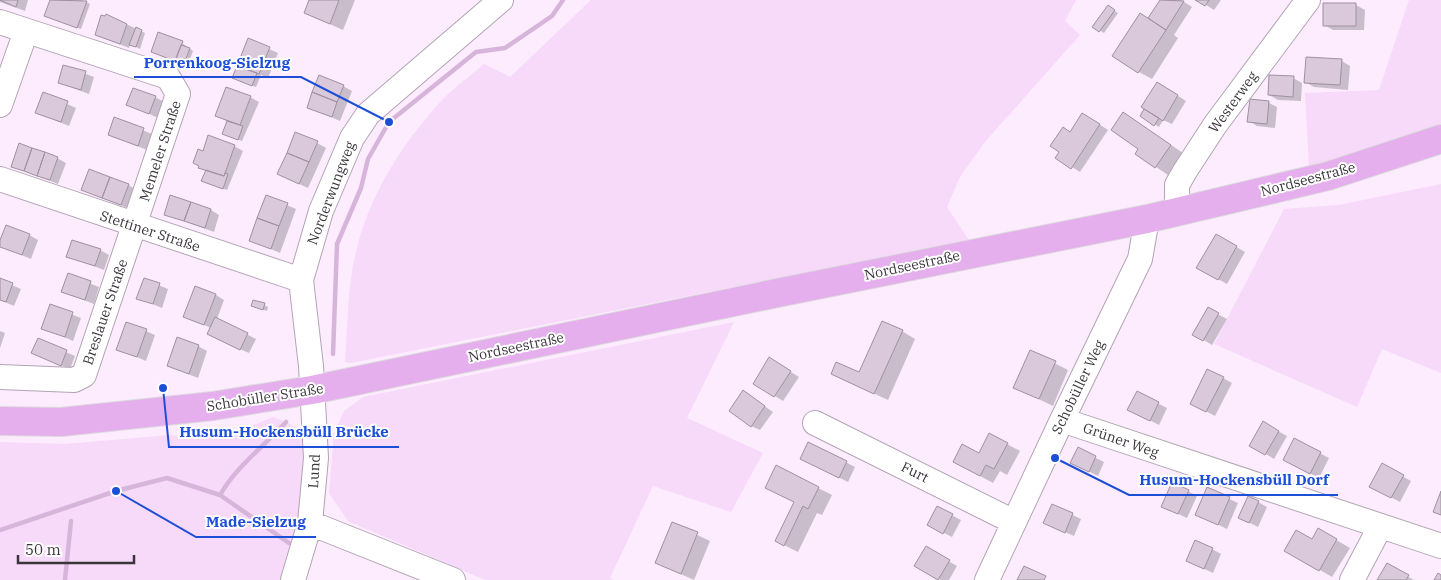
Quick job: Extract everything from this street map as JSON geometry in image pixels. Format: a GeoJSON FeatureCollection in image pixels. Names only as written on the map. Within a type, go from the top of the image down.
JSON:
{"type":"FeatureCollection","features":[{"type":"Feature","properties":{"kind":"main road","name":"Nordseestraße"},"geometry":{"type":"LineString","coordinates":[[380,375],[1023,242],[1146,219],[1328,176],[1441,139]]}},
{"type":"Feature","properties":{"kind":"main road","name":"Schobüller Straße"},"geometry":{"type":"LineString","coordinates":[[0,421],[61,422],[213,406],[312,390],[380,375]]}},
{"type":"Feature","properties":{"kind":"street","name":"Norderwungweg"},"geometry":{"type":"LineString","coordinates":[[312,390],[301,280],[320,211],[352,138],[368,114],[501,0]]}},
{"type":"Feature","properties":{"kind":"street","name":"Westerweg"},"geometry":{"type":"LineString","coordinates":[[1176,212],[1178,185],[1185,171],[1215,125],[1308,0]]}},
{"type":"Feature","properties":{"kind":"street","name":"Memeler Straße"},"geometry":{"type":"LineString","coordinates":[[0,22],[168,77],[178,94],[135,226]]}},
{"type":"Feature","properties":{"kind":"street"},"geometry":{"type":"LineString","coordinates":[[0,105],[26,31]]}},
{"type":"Feature","properties":{"kind":"street","name":"Stettiner Straße"},"geometry":{"type":"LineString","coordinates":[[0,179],[135,226],[301,280]]}},
{"type":"Feature","properties":{"kind":"street","name":"Schobüller Weg"},"geometry":{"type":"LineString","coordinates":[[987,580],[1140,259],[1146,219]]}},
{"type":"Feature","properties":{"kind":"street","name":"Breslauer Straße"},"geometry":{"type":"LineString","coordinates":[[0,377],[74,380],[84,375],[135,226]]}},
{"type":"Feature","properties":{"kind":"street","name":"Lund"},"geometry":{"type":"LineString","coordinates":[[294,580],[310,522],[316,458],[312,390]]}},
{"type":"Feature","properties":{"kind":"street","name":"Grüner Weg"},"geometry":{"type":"LineString","coordinates":[[1062,420],[1441,546]]}},
{"type":"Feature","properties":{"kind":"street","name":"Furt"},"geometry":{"type":"LineString","coordinates":[[815,423],[1014,522]]}},
{"type":"Feature","properties":{"kind":"street"},"geometry":{"type":"LineString","coordinates":[[310,522],[453,580]]}},
{"type":"Feature","properties":{"kind":"street"},"geometry":{"type":"LineString","coordinates":[[1352,580],[1380,527]]}},
{"type":"Feature","properties":{"kind":"shaded area"},"geometry":{"type":"Polygon","coordinates":[[[591,0],[1076,0],[1065,21],[1080,35],[984,143],[960,177],[947,207],[969,240],[351,363],[345,362],[349,293],[356,252],[369,210],[401,151],[443,99],[484,64],[510,77],[591,0]]]}},
{"type":"Feature","properties":{"kind":"shaded area"},"geometry":{"type":"Polygon","coordinates":[[[1409,0],[1441,0],[1441,125],[1379,150],[1309,168],[1305,93],[1379,90],[1409,0]]]}},
{"type":"Feature","properties":{"kind":"shaded area"},"geometry":{"type":"Polygon","coordinates":[[[1441,184],[1441,373],[1382,349],[1357,407],[1214,344],[1284,209],[1339,205],[1441,184]]]}},
{"type":"Feature","properties":{"kind":"shaded area"},"geometry":{"type":"Polygon","coordinates":[[[734,322],[687,418],[763,453],[731,512],[653,486],[610,578],[613,580],[485,580],[348,521],[329,493],[334,434],[344,411],[363,397],[734,322]]]}},
{"type":"Feature","properties":{"kind":"shaded area"},"geometry":{"type":"Polygon","coordinates":[[[273,417],[291,424],[304,437],[308,467],[302,508],[282,580],[0,580],[0,442],[65,444],[170,435],[199,439],[232,435],[273,417]]]}},
{"type":"Feature","properties":{"kind":"building"},"geometry":{"type":"Polygon","coordinates":[[[0,0],[18,0],[16,7],[0,0]]]}},
{"type":"Feature","properties":{"kind":"building"},"geometry":{"type":"Polygon","coordinates":[[[50,0],[87,1],[77,28],[44,16],[50,0]]]}},
{"type":"Feature","properties":{"kind":"building"},"geometry":{"type":"Polygon","coordinates":[[[309,0],[339,0],[330,24],[304,13],[309,0]]]}},
{"type":"Feature","properties":{"kind":"building"},"geometry":{"type":"Polygon","coordinates":[[[1160,0],[1184,1],[1166,30],[1148,18],[1160,0]]]}},
{"type":"Feature","properties":{"kind":"building"},"geometry":{"type":"Polygon","coordinates":[[[1195,0],[1209,0],[1205,6],[1195,0]]]}},
{"type":"Feature","properties":{"kind":"building"},"geometry":{"type":"Polygon","coordinates":[[[1323,3],[1356,3],[1356,26],[1323,26],[1323,3]]]}},
{"type":"Feature","properties":{"kind":"building"},"geometry":{"type":"Polygon","coordinates":[[[1108,5],[1115,10],[1099,32],[1092,27],[1108,5]]]}},
{"type":"Feature","properties":{"kind":"building"},"geometry":{"type":"Polygon","coordinates":[[[1140,13],[1166,30],[1138,73],[1112,56],[1140,13]]]}},
{"type":"Feature","properties":{"kind":"building"},"geometry":{"type":"Polygon","coordinates":[[[106,14],[127,24],[120,44],[95,35],[101,15],[105,16],[106,14]]]}},
{"type":"Feature","properties":{"kind":"building"},"geometry":{"type":"Polygon","coordinates":[[[136,27],[142,30],[136,47],[129,45],[136,27]]]}},
{"type":"Feature","properties":{"kind":"building"},"geometry":{"type":"Polygon","coordinates":[[[158,32],[183,41],[175,61],[151,52],[158,32]]]}},
{"type":"Feature","properties":{"kind":"building"},"geometry":{"type":"Polygon","coordinates":[[[248,38],[270,47],[259,74],[237,66],[248,38]]]}},
{"type":"Feature","properties":{"kind":"building"},"geometry":{"type":"Polygon","coordinates":[[[181,45],[190,48],[184,64],[175,61],[181,45]]]}},
{"type":"Feature","properties":{"kind":"building"},"geometry":{"type":"Polygon","coordinates":[[[1306,57],[1342,59],[1340,85],[1304,83],[1306,57]]]}},
{"type":"Feature","properties":{"kind":"building"},"geometry":{"type":"Polygon","coordinates":[[[63,65],[86,71],[81,90],[58,83],[63,65]]]}},
{"type":"Feature","properties":{"kind":"building"},"geometry":{"type":"Polygon","coordinates":[[[237,66],[257,73],[252,86],[232,78],[237,66]]]}},
{"type":"Feature","properties":{"kind":"building"},"geometry":{"type":"Polygon","coordinates":[[[319,75],[344,85],[337,102],[312,92],[319,75]]]}},
{"type":"Feature","properties":{"kind":"building"},"geometry":{"type":"Polygon","coordinates":[[[1269,75],[1294,76],[1293,97],[1268,95],[1269,75]]]}},
{"type":"Feature","properties":{"kind":"building"},"geometry":{"type":"Polygon","coordinates":[[[1157,82],[1178,95],[1163,121],[1141,107],[1157,82]]]}},
{"type":"Feature","properties":{"kind":"building"},"geometry":{"type":"Polygon","coordinates":[[[226,87],[251,96],[240,125],[215,116],[226,87]]]}},
{"type":"Feature","properties":{"kind":"building"},"geometry":{"type":"Polygon","coordinates":[[[133,88],[156,96],[149,114],[126,105],[133,88]]]}},
{"type":"Feature","properties":{"kind":"building"},"geometry":{"type":"Polygon","coordinates":[[[43,92],[68,101],[61,122],[35,113],[43,92]]]}},
{"type":"Feature","properties":{"kind":"building"},"geometry":{"type":"Polygon","coordinates":[[[312,92],[337,102],[332,117],[307,108],[312,92]]]}},
{"type":"Feature","properties":{"kind":"building"},"geometry":{"type":"Polygon","coordinates":[[[1250,99],[1269,101],[1267,124],[1247,122],[1250,99]]]}},
{"type":"Feature","properties":{"kind":"building"},"geometry":{"type":"Polygon","coordinates":[[[1144,109],[1159,118],[1154,126],[1140,116],[1144,109]]]}},
{"type":"Feature","properties":{"kind":"building"},"geometry":{"type":"Polygon","coordinates":[[[1123,112],[1171,145],[1155,168],[1135,154],[1138,149],[1111,130],[1123,112]]]}},
{"type":"Feature","properties":{"kind":"building"},"geometry":{"type":"Polygon","coordinates":[[[1082,113],[1100,124],[1071,169],[1055,158],[1059,152],[1050,146],[1063,127],[1070,132],[1082,113]]]}},
{"type":"Feature","properties":{"kind":"building"},"geometry":{"type":"Polygon","coordinates":[[[114,117],[144,128],[138,146],[108,135],[114,117]]]}},
{"type":"Feature","properties":{"kind":"building"},"geometry":{"type":"Polygon","coordinates":[[[227,121],[243,126],[238,140],[222,134],[227,121]]]}},
{"type":"Feature","properties":{"kind":"building"},"geometry":{"type":"Polygon","coordinates":[[[295,132],[318,141],[309,162],[287,153],[295,132]]]}},
{"type":"Feature","properties":{"kind":"building"},"geometry":{"type":"Polygon","coordinates":[[[208,135],[235,145],[224,176],[198,168],[199,166],[193,163],[198,149],[203,151],[208,135]]]}},
{"type":"Feature","properties":{"kind":"building"},"geometry":{"type":"Polygon","coordinates":[[[19,143],[32,148],[24,171],[11,167],[19,143]]]}},
{"type":"Feature","properties":{"kind":"building"},"geometry":{"type":"Polygon","coordinates":[[[32,148],[45,152],[37,176],[24,171],[32,148]]]}},
{"type":"Feature","properties":{"kind":"building"},"geometry":{"type":"Polygon","coordinates":[[[45,152],[58,157],[50,180],[37,176],[45,152]]]}},
{"type":"Feature","properties":{"kind":"building"},"geometry":{"type":"Polygon","coordinates":[[[287,153],[309,162],[299,184],[277,174],[287,153]]]}},
{"type":"Feature","properties":{"kind":"building"},"geometry":{"type":"Polygon","coordinates":[[[89,169],[110,177],[102,198],[81,190],[89,169]]]}},
{"type":"Feature","properties":{"kind":"building"},"geometry":{"type":"Polygon","coordinates":[[[206,170],[224,176],[225,173],[228,174],[223,189],[201,181],[206,170]]]}},
{"type":"Feature","properties":{"kind":"building"},"geometry":{"type":"Polygon","coordinates":[[[110,177],[129,184],[121,205],[102,198],[110,177]]]}},
{"type":"Feature","properties":{"kind":"building"},"geometry":{"type":"Polygon","coordinates":[[[170,195],[191,202],[184,221],[164,215],[170,195]]]}},
{"type":"Feature","properties":{"kind":"building"},"geometry":{"type":"Polygon","coordinates":[[[266,195],[288,203],[279,226],[257,218],[266,195]]]}},
{"type":"Feature","properties":{"kind":"building"},"geometry":{"type":"Polygon","coordinates":[[[191,202],[211,209],[205,228],[184,221],[191,202]]]}},
{"type":"Feature","properties":{"kind":"building"},"geometry":{"type":"Polygon","coordinates":[[[257,218],[279,226],[271,249],[249,241],[257,218]]]}},
{"type":"Feature","properties":{"kind":"building"},"geometry":{"type":"Polygon","coordinates":[[[6,225],[30,234],[22,255],[0,247],[0,240],[6,225]]]}},
{"type":"Feature","properties":{"kind":"building"},"geometry":{"type":"Polygon","coordinates":[[[1216,234],[1237,246],[1218,280],[1196,268],[1216,234]]]}},
{"type":"Feature","properties":{"kind":"building"},"geometry":{"type":"Polygon","coordinates":[[[72,240],[101,249],[95,266],[66,257],[72,240]]]}},
{"type":"Feature","properties":{"kind":"building"},"geometry":{"type":"Polygon","coordinates":[[[68,273],[91,281],[85,300],[61,292],[68,273]]]}},
{"type":"Feature","properties":{"kind":"building"},"geometry":{"type":"Polygon","coordinates":[[[0,278],[13,283],[6,302],[0,300],[0,278]]]}},
{"type":"Feature","properties":{"kind":"building"},"geometry":{"type":"Polygon","coordinates":[[[144,278],[160,283],[153,304],[136,299],[144,278]]]}},
{"type":"Feature","properties":{"kind":"building"},"geometry":{"type":"Polygon","coordinates":[[[195,286],[216,294],[204,325],[183,317],[195,286]]]}},
{"type":"Feature","properties":{"kind":"building"},"geometry":{"type":"Polygon","coordinates":[[[253,300],[265,303],[263,310],[251,306],[253,300]]]}},
{"type":"Feature","properties":{"kind":"building"},"geometry":{"type":"Polygon","coordinates":[[[50,304],[73,312],[65,337],[41,329],[50,304]]]}},
{"type":"Feature","properties":{"kind":"building"},"geometry":{"type":"Polygon","coordinates":[[[1208,307],[1219,313],[1203,341],[1192,335],[1208,307]]]}},
{"type":"Feature","properties":{"kind":"building"},"geometry":{"type":"Polygon","coordinates":[[[215,317],[248,333],[240,350],[207,334],[215,317]]]}},
{"type":"Feature","properties":{"kind":"building"},"geometry":{"type":"Polygon","coordinates":[[[882,321],[903,330],[874,394],[831,374],[836,362],[859,372],[882,321]]]}},
{"type":"Feature","properties":{"kind":"building"},"geometry":{"type":"Polygon","coordinates":[[[126,322],[147,329],[137,357],[116,350],[126,322]]]}},
{"type":"Feature","properties":{"kind":"building"},"geometry":{"type":"Polygon","coordinates":[[[177,337],[199,345],[189,374],[167,366],[177,337]]]}},
{"type":"Feature","properties":{"kind":"building"},"geometry":{"type":"Polygon","coordinates":[[[38,338],[67,350],[61,366],[31,353],[38,338]]]}},
{"type":"Feature","properties":{"kind":"building"},"geometry":{"type":"Polygon","coordinates":[[[1030,350],[1056,361],[1039,399],[1013,388],[1030,350]]]}},
{"type":"Feature","properties":{"kind":"building"},"geometry":{"type":"Polygon","coordinates":[[[769,357],[791,371],[774,397],[753,384],[769,357]]]}},
{"type":"Feature","properties":{"kind":"building"},"geometry":{"type":"Polygon","coordinates":[[[1207,369],[1224,377],[1206,412],[1190,404],[1207,369]]]}},
{"type":"Feature","properties":{"kind":"building"},"geometry":{"type":"Polygon","coordinates":[[[743,390],[765,406],[751,427],[729,411],[743,390]]]}},
{"type":"Feature","properties":{"kind":"building"},"geometry":{"type":"Polygon","coordinates":[[[1137,391],[1159,402],[1150,421],[1127,410],[1137,391]]]}},
{"type":"Feature","properties":{"kind":"building"},"geometry":{"type":"Polygon","coordinates":[[[1263,421],[1279,431],[1265,455],[1249,446],[1263,421]]]}},
{"type":"Feature","properties":{"kind":"building"},"geometry":{"type":"Polygon","coordinates":[[[989,433],[1008,443],[994,469],[986,465],[980,476],[953,462],[962,444],[979,453],[989,433]]]}},
{"type":"Feature","properties":{"kind":"building"},"geometry":{"type":"Polygon","coordinates":[[[1294,438],[1321,452],[1310,474],[1283,460],[1294,438]]]}},
{"type":"Feature","properties":{"kind":"building"},"geometry":{"type":"Polygon","coordinates":[[[808,442],[847,461],[839,478],[800,459],[808,442]]]}},
{"type":"Feature","properties":{"kind":"building"},"geometry":{"type":"Polygon","coordinates":[[[1078,447],[1096,456],[1089,472],[1070,463],[1078,447]]]}},
{"type":"Feature","properties":{"kind":"building"},"geometry":{"type":"Polygon","coordinates":[[[1382,463],[1404,475],[1391,498],[1369,487],[1382,463]]]}},
{"type":"Feature","properties":{"kind":"building"},"geometry":{"type":"Polygon","coordinates":[[[776,465],[819,487],[808,509],[803,506],[784,546],[775,541],[794,502],[765,488],[776,465]]]}},
{"type":"Feature","properties":{"kind":"building"},"geometry":{"type":"Polygon","coordinates":[[[1172,482],[1189,490],[1178,514],[1161,507],[1172,482]]]}},
{"type":"Feature","properties":{"kind":"building"},"geometry":{"type":"Polygon","coordinates":[[[1207,487],[1230,497],[1218,525],[1195,515],[1207,487]]]}},
{"type":"Feature","properties":{"kind":"building"},"geometry":{"type":"Polygon","coordinates":[[[1441,491],[1441,515],[1433,512],[1441,491]]]}},
{"type":"Feature","properties":{"kind":"building"},"geometry":{"type":"Polygon","coordinates":[[[1248,496],[1259,501],[1249,523],[1238,518],[1248,496]]]}},
{"type":"Feature","properties":{"kind":"building"},"geometry":{"type":"Polygon","coordinates":[[[1052,504],[1073,513],[1065,533],[1043,523],[1052,504]]]}},
{"type":"Feature","properties":{"kind":"building"},"geometry":{"type":"Polygon","coordinates":[[[937,506],[953,514],[943,534],[927,525],[937,506]]]}},
{"type":"Feature","properties":{"kind":"building"},"geometry":{"type":"Polygon","coordinates":[[[672,522],[698,532],[681,574],[655,563],[672,522]]]}},
{"type":"Feature","properties":{"kind":"building"},"geometry":{"type":"Polygon","coordinates":[[[1318,528],[1337,539],[1319,571],[1284,551],[1296,530],[1312,539],[1318,528]]]}},
{"type":"Feature","properties":{"kind":"building"},"geometry":{"type":"Polygon","coordinates":[[[1195,540],[1213,548],[1204,569],[1186,561],[1195,540]]]}},
{"type":"Feature","properties":{"kind":"building"},"geometry":{"type":"Polygon","coordinates":[[[926,546],[950,560],[938,580],[914,566],[926,546]]]}},
{"type":"Feature","properties":{"kind":"building"},"geometry":{"type":"Polygon","coordinates":[[[1387,563],[1409,575],[1406,580],[1377,580],[1387,563]]]}},
{"type":"Feature","properties":{"kind":"building"},"geometry":{"type":"Polygon","coordinates":[[[1024,566],[1046,576],[1044,580],[1017,580],[1024,566]]]}},
{"type":"Feature","properties":{"kind":"building"},"geometry":{"type":"Polygon","coordinates":[[[1438,573],[1441,575],[1441,580],[1434,580],[1438,573]]]}},
{"type":"Feature","properties":{"kind":"waterway"},"geometry":{"type":"LineString","coordinates":[[333,354],[337,244],[361,188],[368,159],[389,122],[476,52],[505,48],[552,16],[563,0]]}},
{"type":"Feature","properties":{"kind":"waterway"},"geometry":{"type":"LineString","coordinates":[[220,495],[242,466],[286,422]]}},
{"type":"Feature","properties":{"kind":"waterway"},"geometry":{"type":"LineString","coordinates":[[0,530],[116,491],[167,478],[220,495],[289,543]]}},
{"type":"Feature","properties":{"kind":"waterway"},"geometry":{"type":"LineString","coordinates":[[65,580],[71,521]]}},
{"type":"Feature","properties":{"kind":"place","name":"Porrenkoog-Sielzug"},"geometry":{"type":"Point","coordinates":[389,122]}},
{"type":"Feature","properties":{"kind":"place","name":"Husum-Hockensbüll Brücke"},"geometry":{"type":"Point","coordinates":[163,388]}},
{"type":"Feature","properties":{"kind":"place","name":"Husum-Hockensbüll Dorf"},"geometry":{"type":"Point","coordinates":[1055,458]}},
{"type":"Feature","properties":{"kind":"place","name":"Made-Sielzug"},"geometry":{"type":"Point","coordinates":[116,491]}}]}
